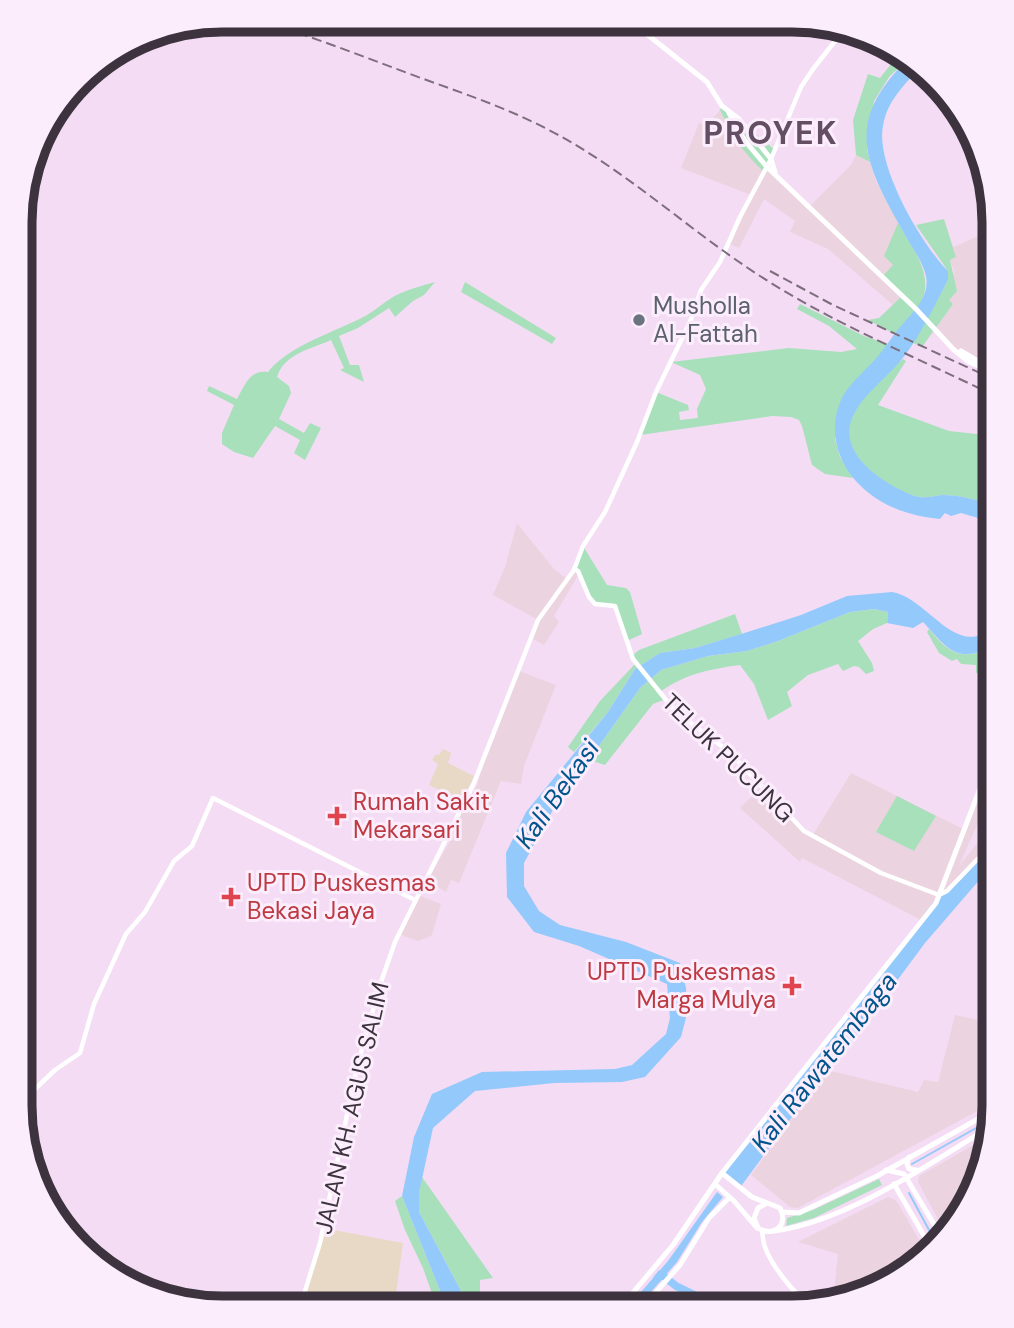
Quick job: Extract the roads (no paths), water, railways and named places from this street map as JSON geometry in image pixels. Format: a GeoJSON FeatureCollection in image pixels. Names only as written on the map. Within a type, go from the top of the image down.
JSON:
{"type":"FeatureCollection","features":[{"type":"Feature","properties":{"kind":"main road"},"geometry":{"type":"LineString","coordinates":[[644,32],[707,82],[722,106],[739,119],[771,159],[776,173]]}},
{"type":"Feature","properties":{"kind":"main road"},"geometry":{"type":"LineString","coordinates":[[729,113],[745,141],[767,167],[969,362],[982,368]]}},
{"type":"Feature","properties":{"kind":"main road"},"geometry":{"type":"LineString","coordinates":[[942,336],[972,358],[982,362]]}},
{"type":"Feature","properties":{"kind":"main road"},"geometry":{"type":"LineString","coordinates":[[631,1296],[651,1275],[716,1185],[929,912],[939,895],[982,785]]}},
{"type":"Feature","properties":{"kind":"main road"},"geometry":{"type":"LineString","coordinates":[[782,1212],[802,1212],[886,1170],[982,1117]]}},
{"type":"Feature","properties":{"kind":"main road"},"geometry":{"type":"LineString","coordinates":[[899,1191],[899,1186],[920,1170],[980,1133]]}},
{"type":"Feature","properties":{"kind":"main road"},"geometry":{"type":"LineString","coordinates":[[911,1156],[906,1162],[909,1169],[920,1170]]}},
{"type":"Feature","properties":{"kind":"main road"},"geometry":{"type":"LineString","coordinates":[[886,1170],[900,1171],[909,1180],[937,1230]]}},
{"type":"Feature","properties":{"kind":"main road"},"geometry":{"type":"LineString","coordinates":[[724,1175],[752,1198],[776,1205],[782,1212],[782,1223],[774,1231]]}},
{"type":"Feature","properties":{"kind":"main road"},"geometry":{"type":"LineString","coordinates":[[716,1185],[754,1227],[774,1231],[813,1224],[894,1184],[909,1180]]}},
{"type":"Feature","properties":{"kind":"main road"},"geometry":{"type":"LineString","coordinates":[[894,1184],[926,1241]]}},
{"type":"Feature","properties":{"kind":"main road"},"geometry":{"type":"LineString","coordinates":[[651,1296],[680,1265],[704,1225],[728,1197]]}},
{"type":"Feature","properties":{"kind":"main road"},"geometry":{"type":"LineString","coordinates":[[761,1230],[754,1215],[758,1208],[767,1203]]}},
{"type":"Feature","properties":{"kind":"main road"},"geometry":{"type":"LineString","coordinates":[[786,1230],[785,1223],[790,1213]]}},
{"type":"Feature","properties":{"kind":"street","name":"JALAN KH. AGUS SALIM"},"geometry":{"type":"LineString","coordinates":[[303,1296],[320,1243],[340,1141],[371,1016],[391,951],[474,783],[538,620],[574,569],[583,546],[605,512],[650,405],[690,322],[701,290],[720,262],[771,159],[806,79],[839,37]]}},
{"type":"Feature","properties":{"kind":"street","name":"TELUK PUCUNG"},"geometry":{"type":"LineString","coordinates":[[574,569],[578,571],[589,597],[595,604],[615,606],[634,659],[660,692],[685,719],[728,751],[804,831],[881,873],[939,895]]}},
{"type":"Feature","properties":{"kind":"street"},"geometry":{"type":"LineString","coordinates":[[32,1091],[55,1070],[80,1053],[94,1004],[125,934],[145,912],[174,861],[191,846],[212,798],[415,900]]}},
{"type":"Feature","properties":{"kind":"street"},"geometry":{"type":"LineString","coordinates":[[939,895],[947,891],[982,855]]}},
{"type":"Feature","properties":{"kind":"street"},"geometry":{"type":"LineString","coordinates":[[761,1230],[765,1247],[799,1296]]}},
{"type":"Feature","properties":{"kind":"water"},"geometry":{"type":"Polygon","coordinates":[[[901,66],[913,75],[888,109],[882,142],[886,161],[902,203],[925,242],[948,271],[948,280],[908,351],[869,393],[853,416],[849,430],[851,443],[866,466],[891,485],[919,497],[942,495],[982,502],[982,519],[961,513],[951,516],[945,513],[940,519],[905,512],[883,503],[855,480],[838,451],[836,418],[843,396],[915,310],[927,284],[920,260],[879,185],[867,143],[868,123],[875,102],[901,66]]]}},
{"type":"Feature","properties":{"kind":"water","name":"Kali Bekasi"},"geometry":{"type":"Polygon","coordinates":[[[892,592],[905,597],[955,633],[968,637],[982,634],[982,651],[961,654],[947,647],[923,622],[913,628],[887,623],[888,612],[874,609],[850,612],[747,651],[708,656],[661,670],[640,688],[589,760],[566,786],[524,863],[524,886],[539,911],[560,925],[626,942],[680,963],[686,988],[687,1014],[681,1037],[645,1077],[622,1082],[554,1083],[475,1091],[433,1128],[419,1193],[419,1212],[462,1296],[442,1296],[402,1196],[414,1137],[432,1094],[482,1072],[615,1069],[632,1065],[666,1034],[670,1018],[667,984],[579,946],[534,932],[507,897],[506,853],[526,812],[608,712],[635,669],[660,653],[695,648],[738,635],[801,615],[847,596],[892,592]]]}},
{"type":"Feature","properties":{"kind":"water","name":"Kali Rawatembaga"},"geometry":{"type":"Polygon","coordinates":[[[982,855],[982,877],[925,943],[850,1044],[846,1044],[739,1189],[722,1173],[939,895],[947,891],[982,855]]]}},
{"type":"Feature","properties":{"kind":"water"},"geometry":{"type":"Polygon","coordinates":[[[717,1192],[723,1197],[702,1222],[677,1262],[647,1296],[637,1296],[668,1261],[717,1192]]]}},
{"type":"Feature","properties":{"kind":"waterway"},"geometry":{"type":"LineString","coordinates":[[912,1164],[981,1125]]}},
{"type":"Feature","properties":{"kind":"waterway"},"geometry":{"type":"LineString","coordinates":[[909,1193],[932,1235]]}},
{"type":"Feature","properties":{"kind":"waterway"},"geometry":{"type":"LineString","coordinates":[[657,1279],[661,1274],[676,1286],[696,1296]]}},
{"type":"Feature","properties":{"kind":"railway"},"geometry":{"type":"LineString","coordinates":[[295,32],[479,99],[547,129],[603,162],[733,258],[788,293],[846,325],[982,390]]}},
{"type":"Feature","properties":{"kind":"railway"},"geometry":{"type":"LineString","coordinates":[[770,271],[833,305],[982,374]]}},
{"type":"Feature","properties":{"kind":"place","name":"Musholla Al-Fattah"},"geometry":{"type":"Point","coordinates":[639,320]}},
{"type":"Feature","properties":{"kind":"place","name":"Rumah Sakit Mekarsari"},"geometry":{"type":"Point","coordinates":[337,816]}},
{"type":"Feature","properties":{"kind":"place","name":"UPTD Puskesmas Bekasi Jaya"},"geometry":{"type":"Point","coordinates":[231,897]}},
{"type":"Feature","properties":{"kind":"place","name":"UPTD Puskesmas Marga Mulya"},"geometry":{"type":"Point","coordinates":[792,986]}},
{"type":"Feature","properties":{"kind":"district","name":"PROYEK"},"geometry":{"type":"Point","coordinates":[771,133]}}]}
